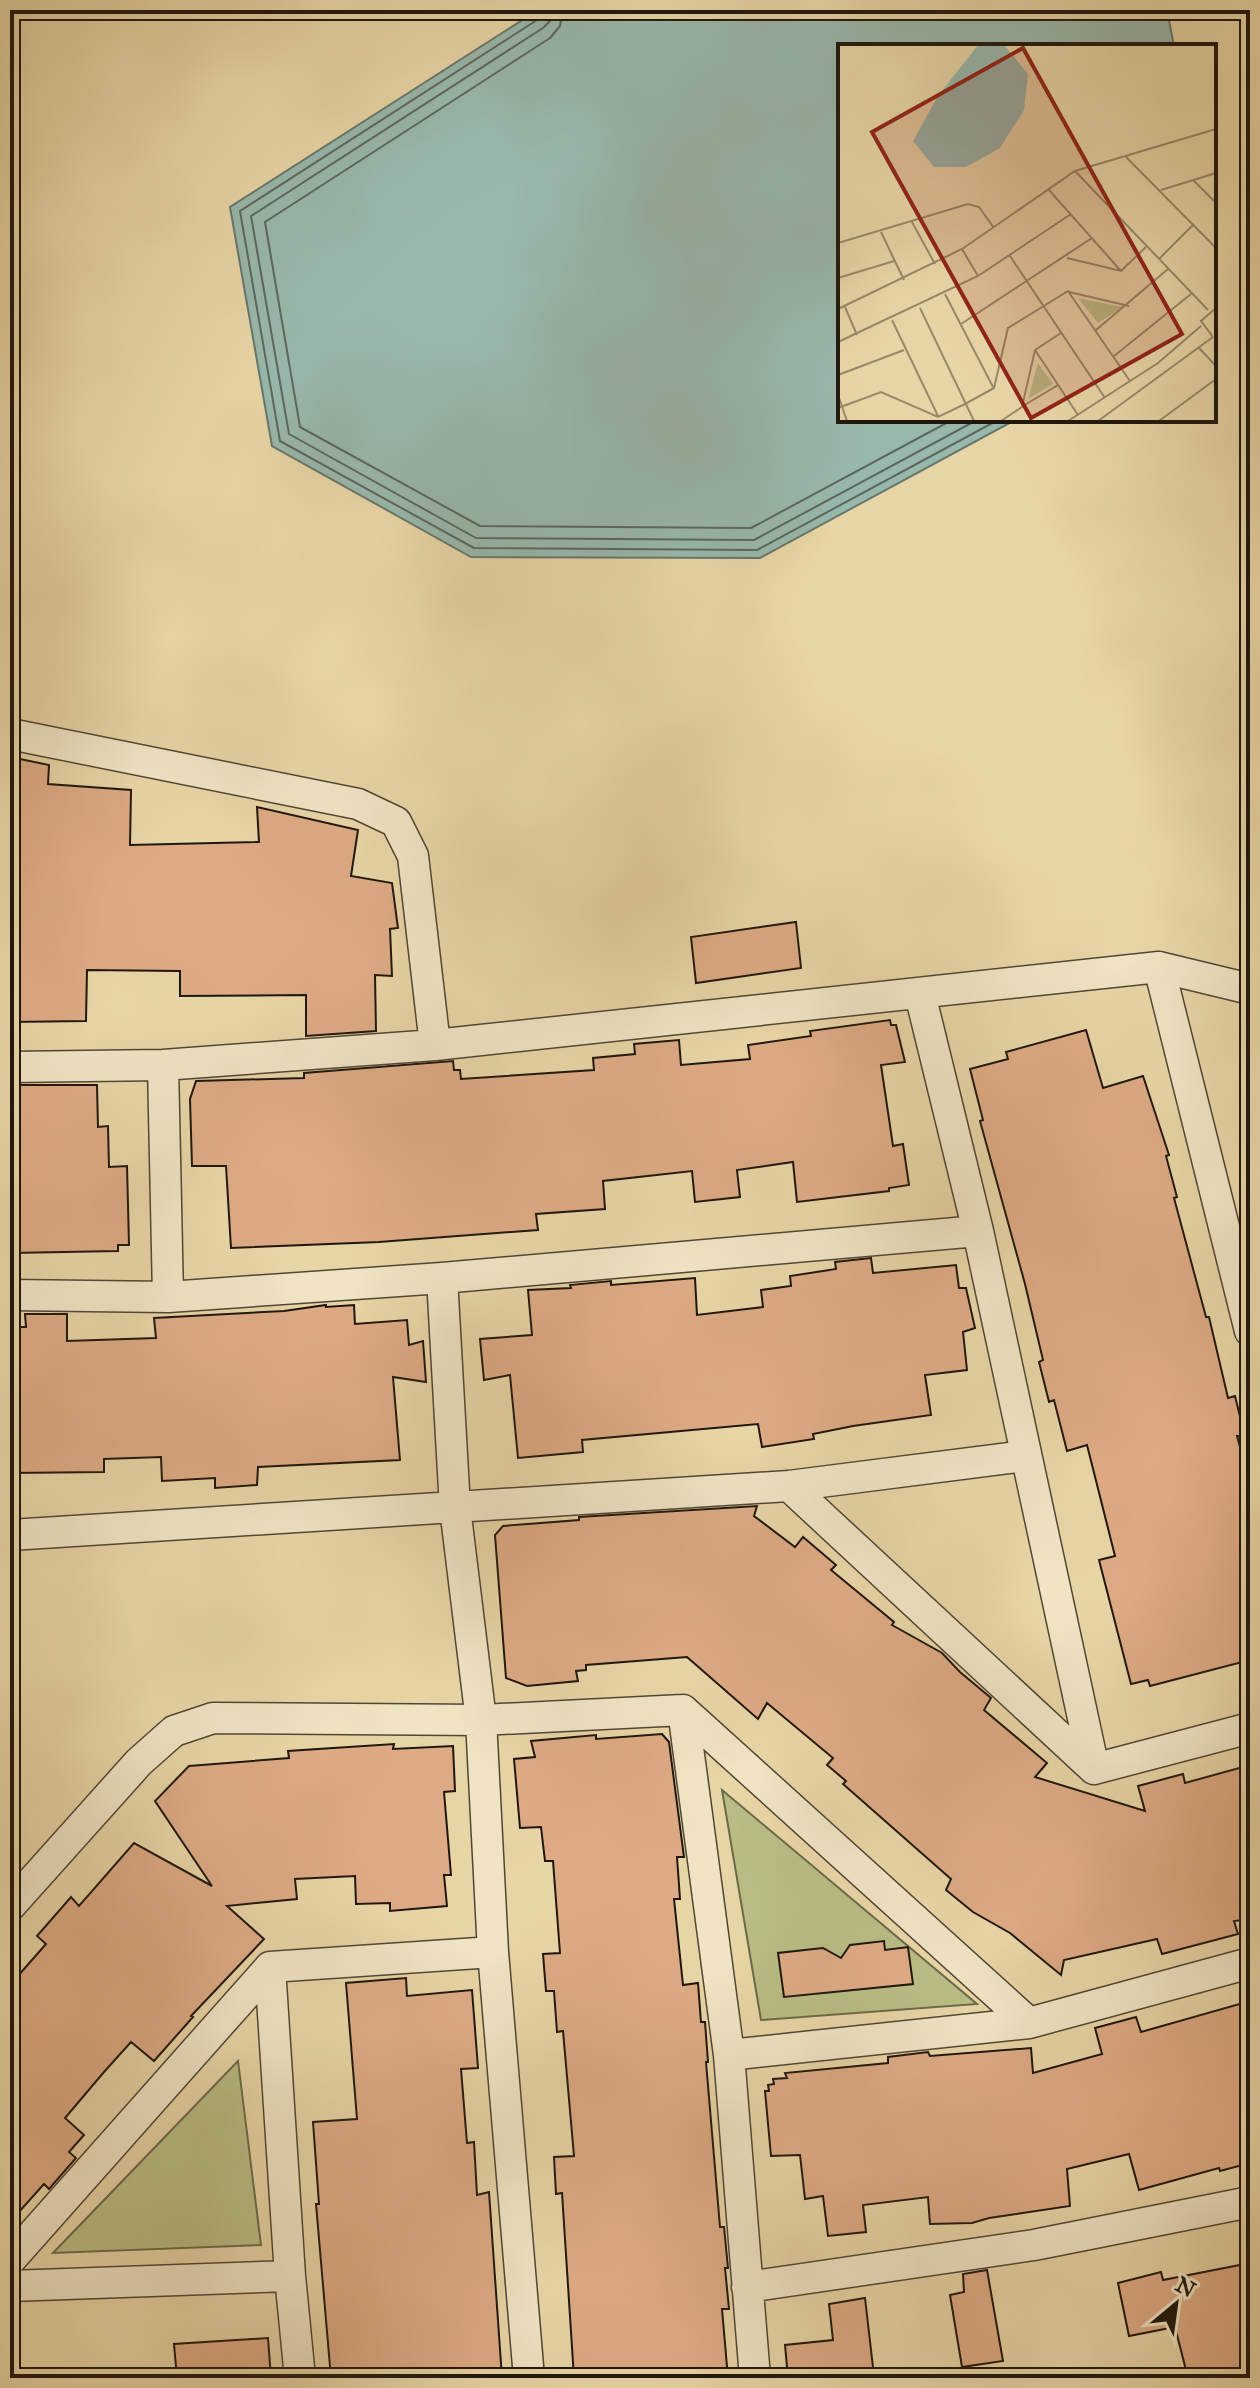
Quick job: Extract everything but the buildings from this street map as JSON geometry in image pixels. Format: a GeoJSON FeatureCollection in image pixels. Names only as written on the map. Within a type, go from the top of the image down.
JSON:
{"type":"FeatureCollection","features":[{"type":"Feature","properties":{"kind":"street"},"geometry":{"type":"LineString","coordinates":[[10,734],[358,804],[396,822],[413,856],[435,1045]]}},
{"type":"Feature","properties":{"kind":"street"},"geometry":{"type":"LineString","coordinates":[[1159,967],[1250,1331]]}},
{"type":"Feature","properties":{"kind":"street"},"geometry":{"type":"LineString","coordinates":[[10,1067],[163,1065],[435,1045],[1159,967],[1250,989]]}},
{"type":"Feature","properties":{"kind":"street"},"geometry":{"type":"LineString","coordinates":[[920,994],[978,1231],[1094,1769]]}},
{"type":"Feature","properties":{"kind":"street"},"geometry":{"type":"LineString","coordinates":[[163,1065],[168,1297]]}},
{"type":"Feature","properties":{"kind":"street"},"geometry":{"type":"LineString","coordinates":[[10,1295],[168,1297],[442,1278],[978,1231]]}},
{"type":"Feature","properties":{"kind":"street"},"geometry":{"type":"LineString","coordinates":[[442,1278],[455,1508],[481,1720],[493,1952],[529,2378]]}},
{"type":"Feature","properties":{"kind":"street"},"geometry":{"type":"LineString","coordinates":[[10,1535],[789,1486],[1025,1456]]}},
{"type":"Feature","properties":{"kind":"street"},"geometry":{"type":"LineString","coordinates":[[789,1486],[1094,1769]]}},
{"type":"Feature","properties":{"kind":"street"},"geometry":{"type":"LineString","coordinates":[[683,1710],[729,2055],[755,2378]]}},
{"type":"Feature","properties":{"kind":"street"},"geometry":{"type":"LineString","coordinates":[[10,1906],[139,1762],[174,1731],[213,1718],[481,1720],[683,1710],[1029,2023]]}},
{"type":"Feature","properties":{"kind":"street"},"geometry":{"type":"LineString","coordinates":[[1094,1769],[1250,1728]]}},
{"type":"Feature","properties":{"kind":"street"},"geometry":{"type":"LineString","coordinates":[[10,2260],[270,1967],[493,1952]]}},
{"type":"Feature","properties":{"kind":"street"},"geometry":{"type":"LineString","coordinates":[[729,2055],[1029,2023],[1250,1963]]}},
{"type":"Feature","properties":{"kind":"street"},"geometry":{"type":"LineString","coordinates":[[270,1967],[290,2276],[300,2378]]}},
{"type":"Feature","properties":{"kind":"street"},"geometry":{"type":"LineString","coordinates":[[747,2287],[1034,2245],[1250,2202]]}},
{"type":"Feature","properties":{"kind":"street"},"geometry":{"type":"LineString","coordinates":[[10,2286],[290,2276]]}},
{"type":"Feature","properties":{"kind":"green space"},"geometry":{"type":"Polygon","coordinates":[[[722,1790],[977,2004],[761,2020],[722,1790]]]}},
{"type":"Feature","properties":{"kind":"green space"},"geometry":{"type":"Polygon","coordinates":[[[238,2061],[261,2245],[53,2253],[238,2061]]]}},
{"type":"Feature","properties":{"kind":"water"},"geometry":{"type":"Polygon","coordinates":[[[538,10],[1167,10],[1174,44],[838,44],[838,422],[1011,422],[760,558],[471,557],[272,446],[230,207],[538,10]]]}}]}
